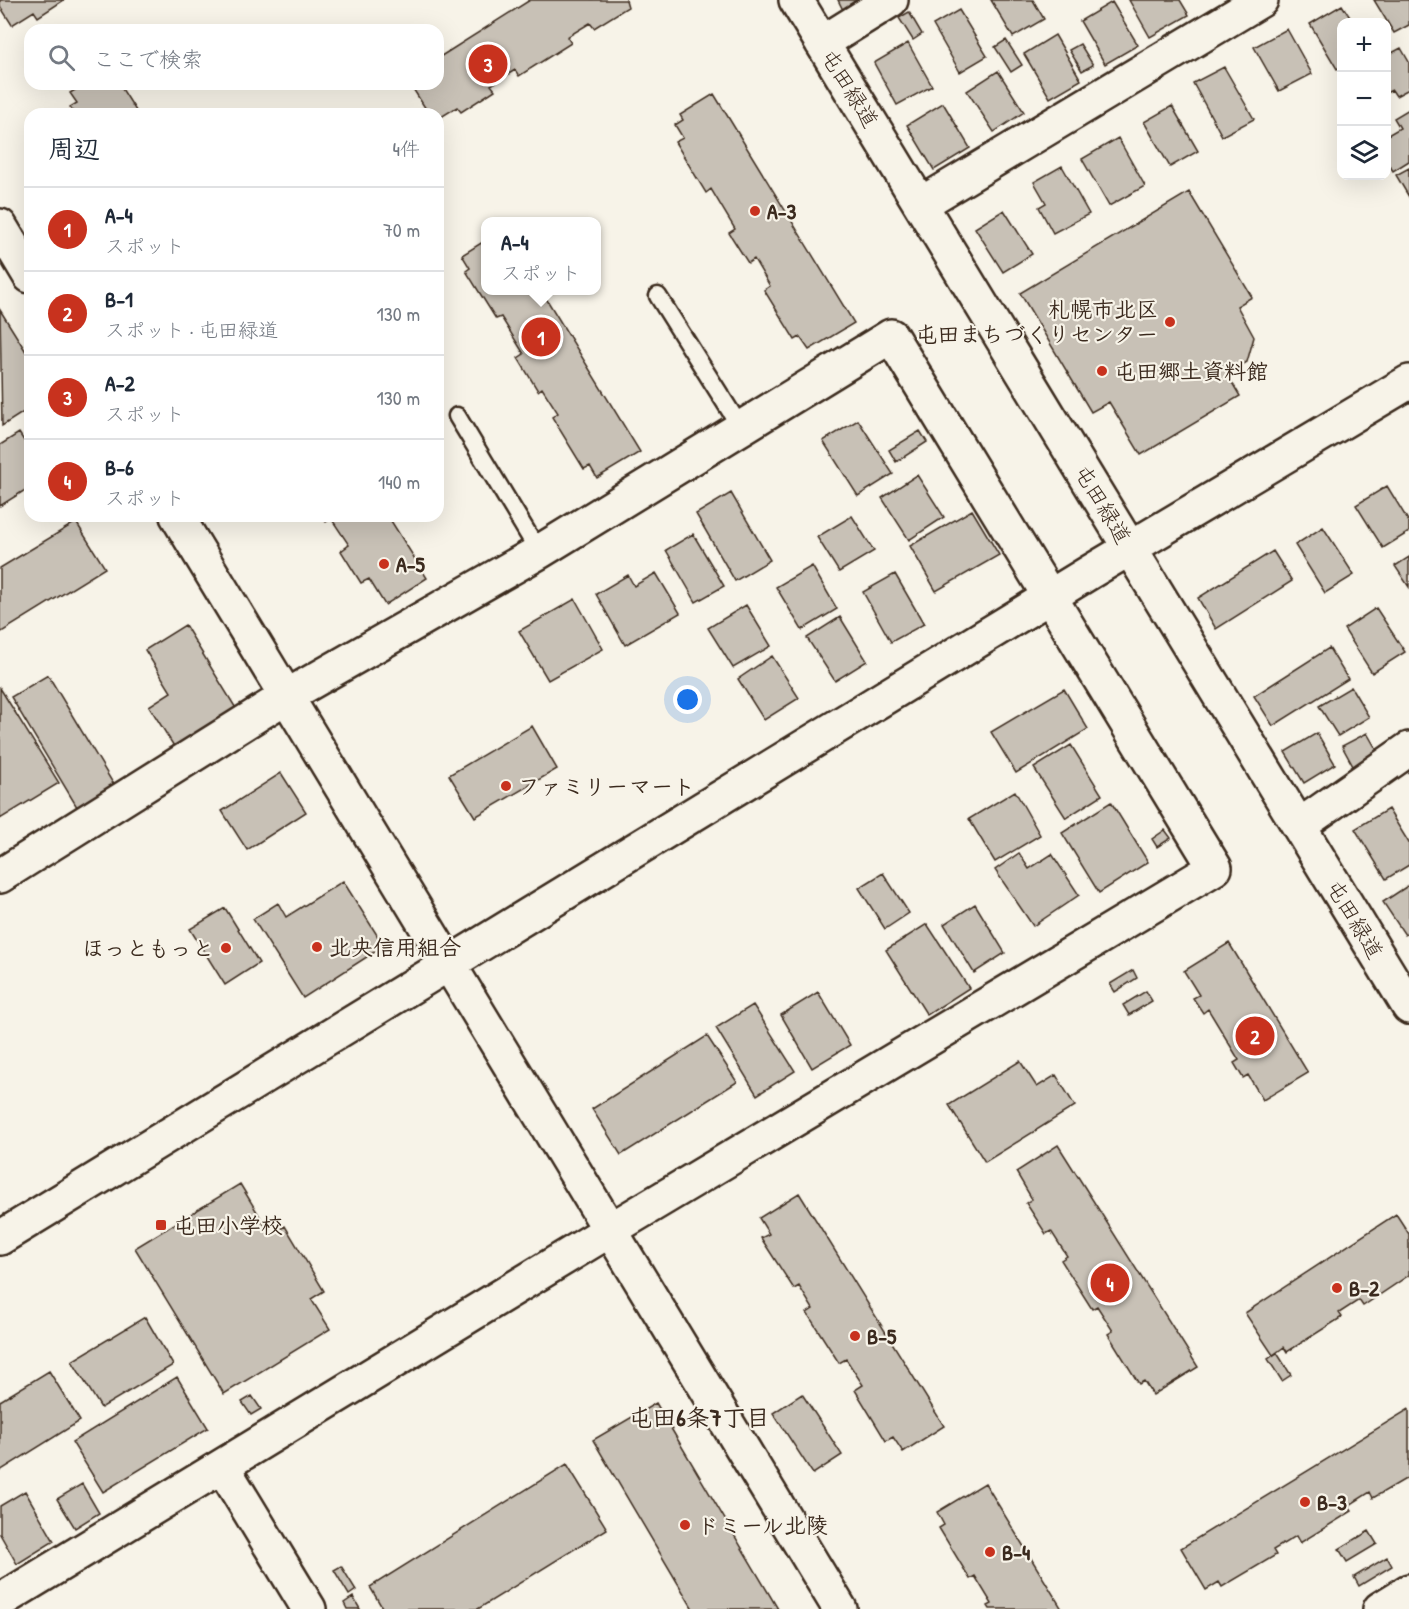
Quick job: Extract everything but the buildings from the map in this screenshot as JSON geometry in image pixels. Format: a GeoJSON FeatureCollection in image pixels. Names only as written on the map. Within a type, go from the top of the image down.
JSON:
{"type":"FeatureCollection","features":[{"type":"Feature","properties":{"kind":"street","name":"屯田緑道"},"geometry":{"type":"LineString","coordinates":[[796,0],[1409,1007]]}},
{"type":"Feature","properties":{"kind":"street"},"geometry":{"type":"LineString","coordinates":[[822,43],[891,0]]}},
{"type":"Feature","properties":{"kind":"street"},"geometry":{"type":"LineString","coordinates":[[921,204],[1261,0]]}},
{"type":"Feature","properties":{"kind":"street"},"geometry":{"type":"LineString","coordinates":[[0,226],[24,266]]}},
{"type":"Feature","properties":{"kind":"street"},"geometry":{"type":"LineString","coordinates":[[0,876],[287,696],[539,552],[891,336],[1215,868],[610,1230],[0,1601]]}},
{"type":"Feature","properties":{"kind":"street"},"geometry":{"type":"LineString","coordinates":[[0,1238],[1129,548],[1409,381]]}},
{"type":"Feature","properties":{"kind":"street"},"geometry":{"type":"LineString","coordinates":[[181,522],[840,1609]]}},
{"type":"Feature","properties":{"kind":"street"},"geometry":{"type":"LineString","coordinates":[[1299,826],[1409,750]]}},
{"type":"Feature","properties":{"kind":"street"},"geometry":{"type":"LineString","coordinates":[[222,1466],[309,1609]]}},
{"type":"Feature","properties":{"kind":"street"},"geometry":{"type":"LineString","coordinates":[[1380,1609],[1409,1591]]}},
{"type":"Feature","properties":{"kind":"lane"},"geometry":{"type":"LineString","coordinates":[[658,296],[741,428]]}},
{"type":"Feature","properties":{"kind":"lane"},"geometry":{"type":"LineString","coordinates":[[457,416],[539,552]]}},
{"type":"Feature","properties":{"kind":"place","name":"A-2"},"geometry":{"type":"Point","coordinates":[488,64]}},
{"type":"Feature","properties":{"kind":"place","name":"A-3"},"geometry":{"type":"Point","coordinates":[755,211]}},
{"type":"Feature","properties":{"kind":"place","name":"札幌市北区 屯田まちづくりセンター"},"geometry":{"type":"Point","coordinates":[1170,322]}},
{"type":"Feature","properties":{"kind":"place","name":"A-4"},"geometry":{"type":"Point","coordinates":[541,337]}},
{"type":"Feature","properties":{"kind":"place","name":"屯田郷土資料館"},"geometry":{"type":"Point","coordinates":[1102,371]}},
{"type":"Feature","properties":{"kind":"place","name":"A-5"},"geometry":{"type":"Point","coordinates":[384,564]}},
{"type":"Feature","properties":{"kind":"place","name":"ファミリーマート"},"geometry":{"type":"Point","coordinates":[506,786]}},
{"type":"Feature","properties":{"kind":"place","name":"北央信用組合"},"geometry":{"type":"Point","coordinates":[317,947]}},
{"type":"Feature","properties":{"kind":"place","name":"ほっともっと"},"geometry":{"type":"Point","coordinates":[226,948]}},
{"type":"Feature","properties":{"kind":"place","name":"B-1"},"geometry":{"type":"Point","coordinates":[1255,1036]}},
{"type":"Feature","properties":{"kind":"place","name":"屯田小学校"},"geometry":{"type":"Point","coordinates":[161,1225]}},
{"type":"Feature","properties":{"kind":"place","name":"B-6"},"geometry":{"type":"Point","coordinates":[1110,1283]}},
{"type":"Feature","properties":{"kind":"place","name":"B-2"},"geometry":{"type":"Point","coordinates":[1337,1288]}},
{"type":"Feature","properties":{"kind":"place","name":"B-5"},"geometry":{"type":"Point","coordinates":[855,1336]}},
{"type":"Feature","properties":{"kind":"place","name":"B-3"},"geometry":{"type":"Point","coordinates":[1305,1502]}},
{"type":"Feature","properties":{"kind":"place","name":"ドミール北陵"},"geometry":{"type":"Point","coordinates":[685,1525]}},
{"type":"Feature","properties":{"kind":"place","name":"B-4"},"geometry":{"type":"Point","coordinates":[990,1552]}},
{"type":"Feature","properties":{"kind":"district","name":"屯田6条7丁目"},"geometry":{"type":"Point","coordinates":[699,1418]}}]}
